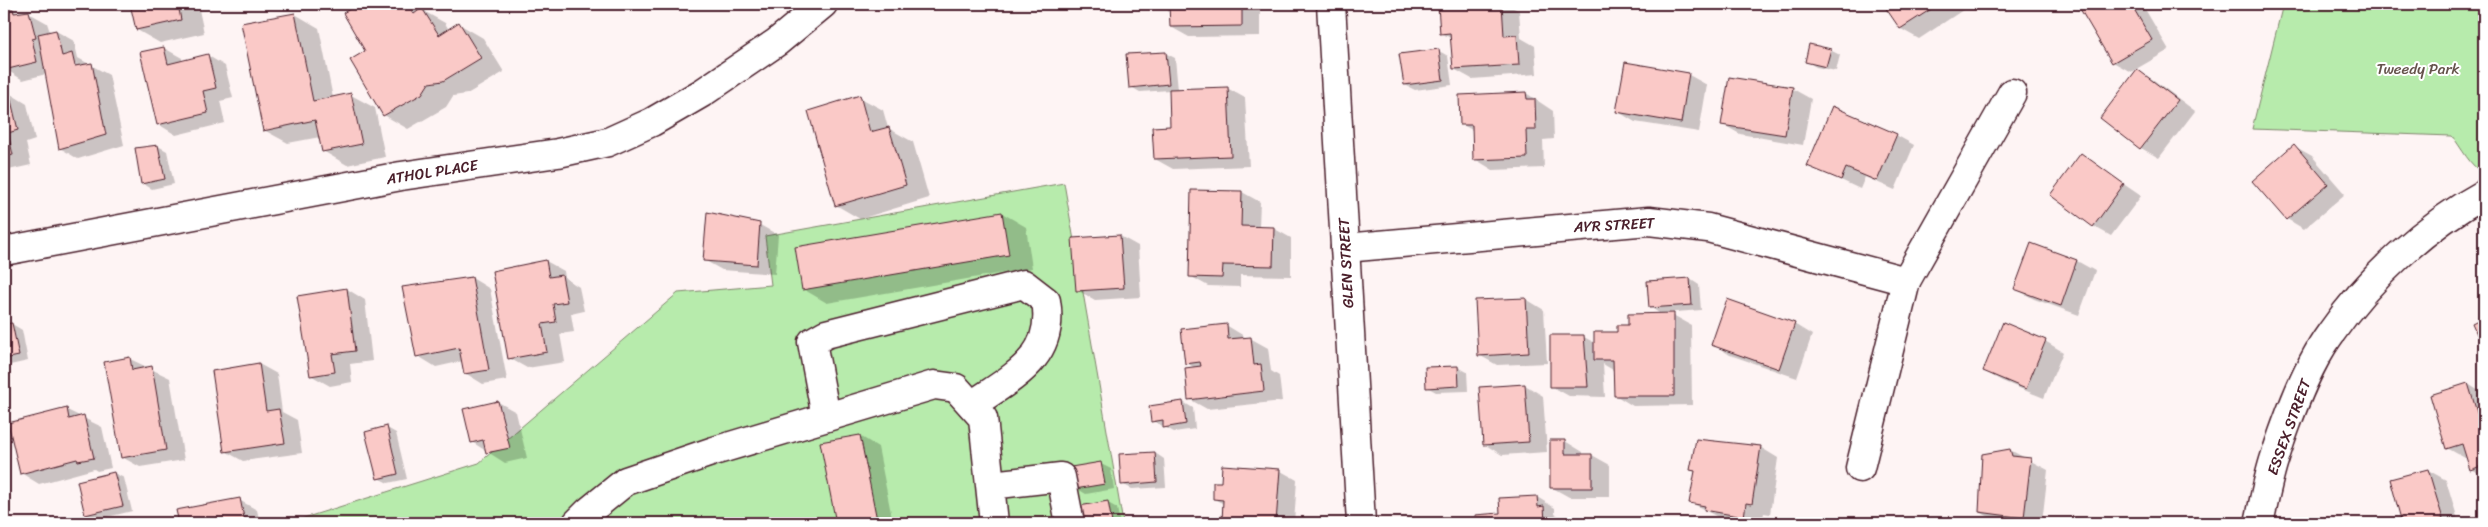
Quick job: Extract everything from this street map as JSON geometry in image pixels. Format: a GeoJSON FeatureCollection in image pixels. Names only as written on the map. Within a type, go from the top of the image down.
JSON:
{"type":"FeatureCollection","features":[{"type":"Feature","properties":{"kind":"street","name":"ATHOL PLACE"},"geometry":{"type":"LineString","coordinates":[[4,251],[401,176],[558,153],[608,142],[652,122],[702,94],[777,42],[824,4]]}},
{"type":"Feature","properties":{"kind":"street","name":"GLEN STREET"},"geometry":{"type":"LineString","coordinates":[[1332,4],[1361,523]]}},
{"type":"Feature","properties":{"kind":"street"},"geometry":{"type":"LineString","coordinates":[[1860,468],[1906,281],[2012,93]]}},
{"type":"Feature","properties":{"kind":"street","name":"ESSEX STREET"},"geometry":{"type":"LineString","coordinates":[[2260,523],[2274,458],[2299,392],[2330,334],[2364,291],[2400,255],[2450,215],[2484,194]]}},
{"type":"Feature","properties":{"kind":"street","name":"AYR STREET"},"geometry":{"type":"LineString","coordinates":[[1345,248],[1648,221],[1708,228],[1906,281]]}},
{"type":"Feature","properties":{"kind":"street"},"geometry":{"type":"LineString","coordinates":[[826,418],[812,342],[826,334],[1024,284],[1046,301],[1048,330],[1039,351],[1025,368],[972,405]]}},
{"type":"Feature","properties":{"kind":"street"},"geometry":{"type":"LineString","coordinates":[[578,523],[589,511],[626,481],[934,385],[956,388],[983,418],[994,523]]}},
{"type":"Feature","properties":{"kind":"street"},"geometry":{"type":"LineString","coordinates":[[991,485],[1061,476],[1070,523]]}},
{"type":"Feature","properties":{"kind":"green space","name":"Tweedy Park"},"geometry":{"type":"Polygon","coordinates":[[[2283,4],[2484,4],[2484,173],[2470,162],[2452,136],[2252,129],[2283,4]]]}},
{"type":"Feature","properties":{"kind":"green space"},"geometry":{"type":"Polygon","coordinates":[[[1064,183],[1123,523],[288,523],[479,463],[678,293],[771,285],[765,236],[1064,183]]]}},
{"type":"Feature","properties":{"kind":"building"},"geometry":{"type":"Polygon","coordinates":[[[130,4],[178,4],[181,20],[136,30],[130,4]]]}},
{"type":"Feature","properties":{"kind":"building"},"geometry":{"type":"Polygon","coordinates":[[[358,4],[407,4],[414,14],[422,8],[439,35],[459,22],[481,58],[443,81],[429,83],[422,94],[383,116],[350,60],[365,51],[343,13],[358,4]]]}},
{"type":"Feature","properties":{"kind":"building"},"geometry":{"type":"Polygon","coordinates":[[[1169,4],[1242,4],[1242,26],[1170,27],[1169,4]]]}},
{"type":"Feature","properties":{"kind":"building"},"geometry":{"type":"Polygon","coordinates":[[[1502,4],[1504,36],[1517,35],[1519,65],[1453,69],[1450,33],[1440,34],[1438,5],[1502,4]]]}},
{"type":"Feature","properties":{"kind":"building"},"geometry":{"type":"Polygon","coordinates":[[[1883,4],[1939,4],[1900,29],[1883,4]]]}},
{"type":"Feature","properties":{"kind":"building"},"geometry":{"type":"Polygon","coordinates":[[[2084,4],[2131,4],[2152,40],[2112,63],[2079,7],[2084,4]]]}},
{"type":"Feature","properties":{"kind":"building"},"geometry":{"type":"Polygon","coordinates":[[[13,9],[14,13],[29,11],[36,38],[32,39],[37,62],[4,70],[4,11],[13,9]]]}},
{"type":"Feature","properties":{"kind":"building"},"geometry":{"type":"Polygon","coordinates":[[[295,13],[313,101],[351,93],[362,144],[322,152],[315,120],[263,131],[241,23],[295,13]]]}},
{"type":"Feature","properties":{"kind":"building"},"geometry":{"type":"Polygon","coordinates":[[[56,30],[62,56],[72,53],[75,66],[92,63],[106,135],[59,149],[38,34],[56,30]]]}},
{"type":"Feature","properties":{"kind":"building"},"geometry":{"type":"Polygon","coordinates":[[[1809,44],[1831,49],[1826,67],[1805,62],[1809,44]]]}},
{"type":"Feature","properties":{"kind":"building"},"geometry":{"type":"Polygon","coordinates":[[[164,47],[168,64],[208,54],[216,88],[203,91],[208,113],[157,125],[140,52],[164,47]]]}},
{"type":"Feature","properties":{"kind":"building"},"geometry":{"type":"Polygon","coordinates":[[[1439,49],[1443,80],[1404,85],[1399,54],[1439,49]]]}},
{"type":"Feature","properties":{"kind":"building"},"geometry":{"type":"Polygon","coordinates":[[[1166,52],[1169,84],[1129,88],[1126,54],[1166,52]]]}},
{"type":"Feature","properties":{"kind":"building"},"geometry":{"type":"Polygon","coordinates":[[[1625,62],[1689,73],[1681,123],[1616,112],[1625,62]]]}},
{"type":"Feature","properties":{"kind":"building"},"geometry":{"type":"Polygon","coordinates":[[[2137,69],[2178,100],[2140,149],[2100,118],[2137,69]]]}},
{"type":"Feature","properties":{"kind":"building"},"geometry":{"type":"Polygon","coordinates":[[[1729,77],[1793,87],[1785,135],[1721,125],[1729,77]]]}},
{"type":"Feature","properties":{"kind":"building"},"geometry":{"type":"Polygon","coordinates":[[[1228,87],[1231,156],[1154,159],[1152,127],[1170,126],[1169,89],[1228,87]]]}},
{"type":"Feature","properties":{"kind":"building"},"geometry":{"type":"Polygon","coordinates":[[[9,92],[18,130],[8,133],[13,155],[4,157],[4,93],[9,92]]]}},
{"type":"Feature","properties":{"kind":"building"},"geometry":{"type":"Polygon","coordinates":[[[1526,92],[1527,99],[1535,99],[1536,130],[1526,130],[1527,158],[1473,160],[1472,125],[1460,125],[1459,95],[1526,92]]]}},
{"type":"Feature","properties":{"kind":"building"},"geometry":{"type":"Polygon","coordinates":[[[860,95],[870,132],[889,127],[906,185],[835,206],[808,111],[860,95]]]}},
{"type":"Feature","properties":{"kind":"building"},"geometry":{"type":"Polygon","coordinates":[[[1832,106],[1897,134],[1877,181],[1846,168],[1841,180],[1807,166],[1832,106]]]}},
{"type":"Feature","properties":{"kind":"building"},"geometry":{"type":"Polygon","coordinates":[[[2294,144],[2328,184],[2286,220],[2252,181],[2294,144]]]}},
{"type":"Feature","properties":{"kind":"building"},"geometry":{"type":"Polygon","coordinates":[[[158,145],[165,179],[141,184],[135,148],[158,145]]]}},
{"type":"Feature","properties":{"kind":"building"},"geometry":{"type":"Polygon","coordinates":[[[2081,153],[2124,184],[2093,227],[2050,195],[2081,153]]]}},
{"type":"Feature","properties":{"kind":"building"},"geometry":{"type":"Polygon","coordinates":[[[1191,190],[1242,191],[1241,226],[1274,227],[1273,266],[1223,265],[1222,278],[1189,277],[1191,190]]]}},
{"type":"Feature","properties":{"kind":"building"},"geometry":{"type":"Polygon","coordinates":[[[707,212],[760,223],[757,265],[703,261],[707,212]]]}},
{"type":"Feature","properties":{"kind":"building"},"geometry":{"type":"Polygon","coordinates":[[[1002,212],[1009,255],[802,290],[795,247],[1002,212]]]}},
{"type":"Feature","properties":{"kind":"building"},"geometry":{"type":"Polygon","coordinates":[[[1120,235],[1124,288],[1076,291],[1072,238],[1120,235]]]}},
{"type":"Feature","properties":{"kind":"building"},"geometry":{"type":"Polygon","coordinates":[[[2031,243],[2077,260],[2061,306],[2014,289],[2031,243]]]}},
{"type":"Feature","properties":{"kind":"building"},"geometry":{"type":"Polygon","coordinates":[[[546,260],[549,277],[562,275],[567,302],[553,304],[556,322],[542,324],[547,352],[508,359],[492,271],[546,260]]]}},
{"type":"Feature","properties":{"kind":"building"},"geometry":{"type":"Polygon","coordinates":[[[472,277],[489,370],[464,374],[459,348],[416,357],[402,287],[472,277]]]}},
{"type":"Feature","properties":{"kind":"building"},"geometry":{"type":"Polygon","coordinates":[[[1690,278],[1692,305],[1649,308],[1647,281],[1690,278]]]}},
{"type":"Feature","properties":{"kind":"building"},"geometry":{"type":"Polygon","coordinates":[[[347,288],[355,351],[332,354],[335,372],[310,376],[297,296],[347,288]]]}},
{"type":"Feature","properties":{"kind":"building"},"geometry":{"type":"Polygon","coordinates":[[[1526,298],[1529,353],[1478,356],[1475,300],[1526,298]]]}},
{"type":"Feature","properties":{"kind":"building"},"geometry":{"type":"Polygon","coordinates":[[[1727,299],[1795,323],[1779,369],[1711,345],[1727,299]]]}},
{"type":"Feature","properties":{"kind":"building"},"geometry":{"type":"Polygon","coordinates":[[[1674,313],[1674,396],[1614,396],[1613,360],[1594,360],[1594,332],[1617,332],[1617,325],[1628,325],[1628,314],[1674,313]]]}},
{"type":"Feature","properties":{"kind":"building"},"geometry":{"type":"Polygon","coordinates":[[[2484,317],[2484,350],[2472,323],[2484,317]]]}},
{"type":"Feature","properties":{"kind":"building"},"geometry":{"type":"Polygon","coordinates":[[[2003,322],[2046,340],[2026,389],[1983,371],[2003,322]]]}},
{"type":"Feature","properties":{"kind":"building"},"geometry":{"type":"Polygon","coordinates":[[[12,323],[19,356],[4,359],[4,324],[12,323]]]}},
{"type":"Feature","properties":{"kind":"building"},"geometry":{"type":"Polygon","coordinates":[[[1227,324],[1228,339],[1251,337],[1254,365],[1261,364],[1264,391],[1188,400],[1185,368],[1201,366],[1200,362],[1185,364],[1181,329],[1227,324]]]}},
{"type":"Feature","properties":{"kind":"building"},"geometry":{"type":"Polygon","coordinates":[[[1550,335],[1584,335],[1588,387],[1550,387],[1550,335]]]}},
{"type":"Feature","properties":{"kind":"building"},"geometry":{"type":"Polygon","coordinates":[[[130,357],[132,370],[152,366],[166,450],[121,458],[104,362],[130,357]]]}},
{"type":"Feature","properties":{"kind":"building"},"geometry":{"type":"Polygon","coordinates":[[[259,363],[266,411],[279,409],[285,443],[224,452],[212,371],[259,363]]]}},
{"type":"Feature","properties":{"kind":"building"},"geometry":{"type":"Polygon","coordinates":[[[1458,366],[1459,386],[1426,388],[1425,367],[1458,366]]]}},
{"type":"Feature","properties":{"kind":"building"},"geometry":{"type":"Polygon","coordinates":[[[2468,383],[2479,419],[2484,418],[2484,465],[2470,470],[2462,444],[2446,449],[2430,395],[2468,383]]]}},
{"type":"Feature","properties":{"kind":"building"},"geometry":{"type":"Polygon","coordinates":[[[1525,384],[1529,442],[1483,445],[1479,387],[1525,384]]]}},
{"type":"Feature","properties":{"kind":"building"},"geometry":{"type":"Polygon","coordinates":[[[498,401],[510,448],[486,453],[483,440],[471,443],[463,409],[498,401]]]}},
{"type":"Feature","properties":{"kind":"building"},"geometry":{"type":"Polygon","coordinates":[[[1183,401],[1186,424],[1163,428],[1163,420],[1151,422],[1149,406],[1183,401]]]}},
{"type":"Feature","properties":{"kind":"building"},"geometry":{"type":"Polygon","coordinates":[[[67,408],[69,419],[84,415],[94,458],[78,461],[77,459],[20,474],[8,423],[67,408]]]}},
{"type":"Feature","properties":{"kind":"building"},"geometry":{"type":"Polygon","coordinates":[[[387,426],[398,474],[377,479],[365,432],[387,426]]]}},
{"type":"Feature","properties":{"kind":"building"},"geometry":{"type":"Polygon","coordinates":[[[860,435],[877,520],[859,523],[836,523],[820,442],[860,435]]]}},
{"type":"Feature","properties":{"kind":"building"},"geometry":{"type":"Polygon","coordinates":[[[1696,439],[1761,446],[1752,504],[1746,503],[1744,517],[1704,510],[1705,506],[1689,503],[1695,471],[1690,470],[1696,439]]]}},
{"type":"Feature","properties":{"kind":"building"},"geometry":{"type":"Polygon","coordinates":[[[1550,440],[1565,440],[1565,454],[1592,454],[1592,488],[1550,488],[1550,440]]]}},
{"type":"Feature","properties":{"kind":"building"},"geometry":{"type":"Polygon","coordinates":[[[2010,449],[2012,456],[2031,458],[2024,518],[1979,512],[1982,454],[2010,449]]]}},
{"type":"Feature","properties":{"kind":"building"},"geometry":{"type":"Polygon","coordinates":[[[1155,452],[1157,482],[1121,485],[1119,454],[1155,452]]]}},
{"type":"Feature","properties":{"kind":"building"},"geometry":{"type":"Polygon","coordinates":[[[1101,462],[1105,484],[1075,489],[1071,467],[1101,462]]]}},
{"type":"Feature","properties":{"kind":"building"},"geometry":{"type":"Polygon","coordinates":[[[1222,465],[1280,469],[1276,523],[1222,523],[1223,500],[1213,499],[1213,482],[1221,482],[1222,465]]]}},
{"type":"Feature","properties":{"kind":"building"},"geometry":{"type":"Polygon","coordinates":[[[2428,469],[2443,519],[2431,523],[2402,523],[2390,479],[2428,469]]]}},
{"type":"Feature","properties":{"kind":"building"},"geometry":{"type":"Polygon","coordinates":[[[114,472],[123,506],[85,515],[77,481],[114,472]]]}},
{"type":"Feature","properties":{"kind":"building"},"geometry":{"type":"Polygon","coordinates":[[[1537,496],[1538,507],[1544,506],[1545,523],[1476,523],[1475,515],[1500,513],[1499,498],[1537,496]]]}},
{"type":"Feature","properties":{"kind":"building"},"geometry":{"type":"Polygon","coordinates":[[[240,498],[245,523],[179,523],[176,510],[240,498]]]}},
{"type":"Feature","properties":{"kind":"building"},"geometry":{"type":"Polygon","coordinates":[[[1108,501],[1112,523],[1081,523],[1079,506],[1108,501]]]}}]}
